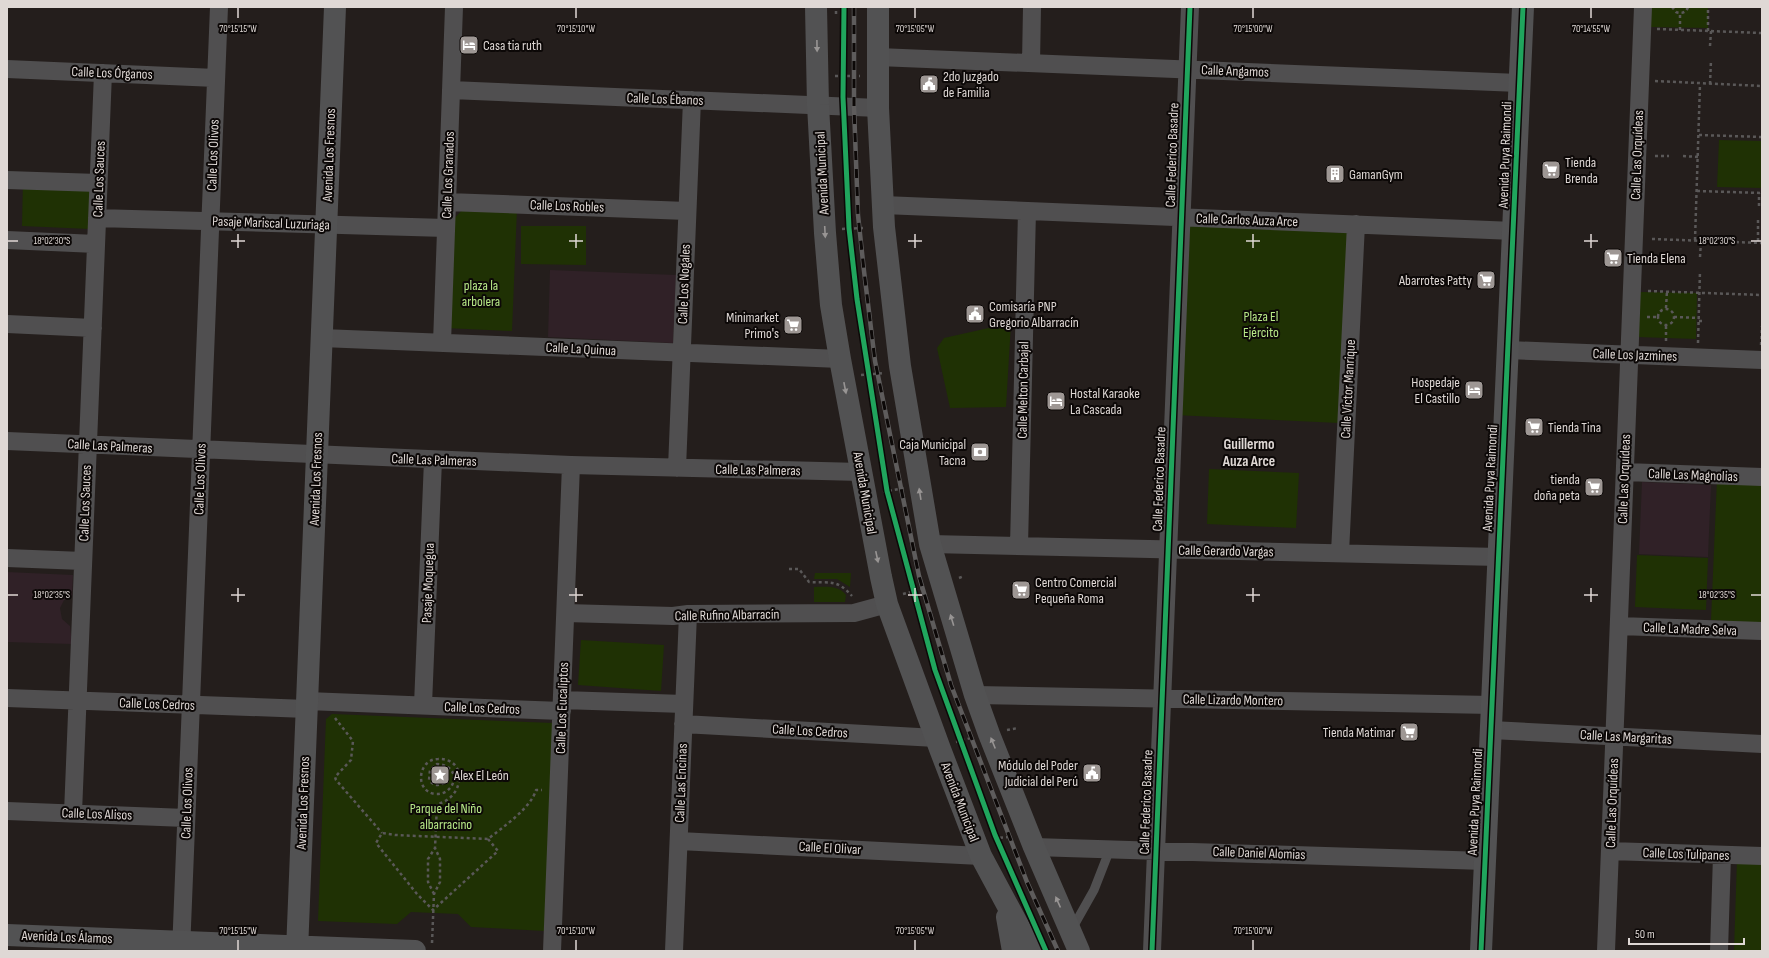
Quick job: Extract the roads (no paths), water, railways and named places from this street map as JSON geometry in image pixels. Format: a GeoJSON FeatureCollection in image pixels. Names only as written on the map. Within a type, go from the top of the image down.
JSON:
{"type":"FeatureCollection","features":[{"type":"Feature","properties":{"kind":"street","name":"Calle Los Olivos"},"geometry":{"type":"LineString","coordinates":[[181,946],[219,7]]}},
{"type":"Feature","properties":{"kind":"street","name":"Avenida Los Fresnos"},"geometry":{"type":"LineString","coordinates":[[297,949],[312,704],[317,454],[336,7]]}},
{"type":"Feature","properties":{"kind":"street","name":"Calle Los Granados"},"geometry":{"type":"LineString","coordinates":[[442,343],[454,7]]}},
{"type":"Feature","properties":{"kind":"street","name":"Avenida Municipal"},"geometry":{"type":"LineString","coordinates":[[816,7],[830,73],[833,106],[838,228],[831,305],[865,494],[897,597],[936,738],[981,856],[1032,951]]}},
{"type":"Feature","properties":{"kind":"street"},"geometry":{"type":"LineString","coordinates":[[878,7],[878,108],[884,227],[900,372],[930,544],[975,695],[1034,847],[1079,951]]}},
{"type":"Feature","properties":{"kind":"street"},"geometry":{"type":"LineString","coordinates":[[1031,63],[1032,7]]}},
{"type":"Feature","properties":{"kind":"street","name":"Calle Federico Basadre"},"geometry":{"type":"LineString","coordinates":[[1152,951],[1190,7]]}},
{"type":"Feature","properties":{"kind":"street","name":"Avenida Puya Raimondi"},"geometry":{"type":"LineString","coordinates":[[1481,951],[1524,7]]}},
{"type":"Feature","properties":{"kind":"street","name":"Calle Las Orquídeas"},"geometry":{"type":"LineString","coordinates":[[1606,951],[1643,7]]}},
{"type":"Feature","properties":{"kind":"street","name":"Calle Angamos"},"geometry":{"type":"LineString","coordinates":[[878,66],[1031,63],[1520,83]]}},
{"type":"Feature","properties":{"kind":"street","name":"Calle Los Órganos"},"geometry":{"type":"LineString","coordinates":[[7,69],[216,78]]}},
{"type":"Feature","properties":{"kind":"street","name":"Calle Los Sauces"},"geometry":{"type":"LineString","coordinates":[[73,813],[103,73]]}},
{"type":"Feature","properties":{"kind":"street","name":"Calle Los Ébanos"},"geometry":{"type":"LineString","coordinates":[[451,90],[878,108]]}},
{"type":"Feature","properties":{"kind":"street","name":"Calle Los Nogales"},"geometry":{"type":"LineString","coordinates":[[677,468],[692,100]]}},
{"type":"Feature","properties":{"kind":"street"},"geometry":{"type":"LineString","coordinates":[[7,180],[98,183]]}},
{"type":"Feature","properties":{"kind":"street","name":"Calle Los Robles"},"geometry":{"type":"LineString","coordinates":[[447,202],[687,211]]}},
{"type":"Feature","properties":{"kind":"street","name":"Calle Carlos Auza Arce"},"geometry":{"type":"LineString","coordinates":[[883,205],[1514,231]]}},
{"type":"Feature","properties":{"kind":"street","name":"Calle Melton Carbajal"},"geometry":{"type":"LineString","coordinates":[[1019,546],[1027,211]]}},
{"type":"Feature","properties":{"kind":"street","name":"Pasaje Mariscal Luzuriaga"},"geometry":{"type":"LineString","coordinates":[[97,218],[446,228]]}},
{"type":"Feature","properties":{"kind":"street","name":"Calle Víctor Manrique"},"geometry":{"type":"LineString","coordinates":[[1340,553],[1356,224]]}},
{"type":"Feature","properties":{"kind":"street"},"geometry":{"type":"LineString","coordinates":[[7,240],[96,244]]}},
{"type":"Feature","properties":{"kind":"street"},"geometry":{"type":"LineString","coordinates":[[7,324],[93,328]]}},
{"type":"Feature","properties":{"kind":"street","name":"Calle La Quinua"},"geometry":{"type":"LineString","coordinates":[[322,338],[840,359]]}},
{"type":"Feature","properties":{"kind":"street","name":"Calle Los Jazmines"},"geometry":{"type":"LineString","coordinates":[[1508,350],[1629,354],[1762,353]]}},
{"type":"Feature","properties":{"kind":"street","name":"Calle Las Palmeras"},"geometry":{"type":"LineString","coordinates":[[7,441],[433,460],[861,472]]}},
{"type":"Feature","properties":{"kind":"street","name":"Pasaje Moquegua"},"geometry":{"type":"LineString","coordinates":[[423,705],[433,460]]}},
{"type":"Feature","properties":{"kind":"street","name":"Calle Los Eucaliptos"},"geometry":{"type":"LineString","coordinates":[[552,951],[571,465]]}},
{"type":"Feature","properties":{"kind":"street","name":"Calle Las Magnolias"},"geometry":{"type":"LineString","coordinates":[[1625,472],[1762,477]]}},
{"type":"Feature","properties":{"kind":"street","name":"Calle Gerardo Vargas"},"geometry":{"type":"LineString","coordinates":[[930,544],[1499,557]]}},
{"type":"Feature","properties":{"kind":"street"},"geometry":{"type":"LineString","coordinates":[[7,558],[83,561]]}},
{"type":"Feature","properties":{"kind":"street","name":"Calle Rufino Albarracín"},"geometry":{"type":"LineString","coordinates":[[566,613],[673,616],[688,614],[854,613],[897,597]]}},
{"type":"Feature","properties":{"kind":"street","name":"Calle Las Encinas"},"geometry":{"type":"LineString","coordinates":[[674,951],[688,614]]}},
{"type":"Feature","properties":{"kind":"street","name":"Calle La Madre Selva"},"geometry":{"type":"LineString","coordinates":[[1619,626],[1762,631]]}},
{"type":"Feature","properties":{"kind":"street","name":"Calle Lizardo Montero"},"geometry":{"type":"LineString","coordinates":[[975,695],[1492,705]]}},
{"type":"Feature","properties":{"kind":"street","name":"Calle Los Cedros"},"geometry":{"type":"LineString","coordinates":[[7,698],[191,705],[684,704]]}},
{"type":"Feature","properties":{"kind":"street","name":"Calle Los Cedros"},"geometry":{"type":"LineString","coordinates":[[684,724],[936,738]]}},
{"type":"Feature","properties":{"kind":"street","name":"Calle Las Margaritas"},"geometry":{"type":"LineString","coordinates":[[1491,730],[1762,744]]}},
{"type":"Feature","properties":{"kind":"street","name":"Calle Los Alisos"},"geometry":{"type":"LineString","coordinates":[[7,811],[186,818]]}},
{"type":"Feature","properties":{"kind":"street","name":"Calle El Olivar"},"geometry":{"type":"LineString","coordinates":[[679,841],[981,856]]}},
{"type":"Feature","properties":{"kind":"street","name":"Calle Daniel Alomias"},"geometry":{"type":"LineString","coordinates":[[1034,847],[1110,848],[1485,861]]}},
{"type":"Feature","properties":{"kind":"street","name":"Calle Los Tulipanes"},"geometry":{"type":"LineString","coordinates":[[1610,851],[1762,856]]}},
{"type":"Feature","properties":{"kind":"street"},"geometry":{"type":"LineString","coordinates":[[1719,951],[1722,855]]}},
{"type":"Feature","properties":{"kind":"street"},"geometry":{"type":"LineString","coordinates":[[1005,900],[1013,951]]}},
{"type":"Feature","properties":{"kind":"street","name":"Avenida Los Álamos"},"geometry":{"type":"LineString","coordinates":[[7,935],[181,946],[415,951]]}},
{"type":"Feature","properties":{"kind":"lane"},"geometry":{"type":"LineString","coordinates":[[1071,931],[1094,890],[1110,848]]}},
{"type":"Feature","properties":{"kind":"railway"},"geometry":{"type":"LineString","coordinates":[[854,7],[854,107],[858,215],[864,271],[875,361],[919,576],[951,685],[1027,882],[1058,951]]}},
{"type":"Feature","properties":{"kind":"place","name":"Casa tia ruth"},"geometry":{"type":"Point","coordinates":[469,45]}},
{"type":"Feature","properties":{"kind":"place","name":"2do Juzgado de Familia"},"geometry":{"type":"Point","coordinates":[929,84]}},
{"type":"Feature","properties":{"kind":"place","name":"Tienda Brenda"},"geometry":{"type":"Point","coordinates":[1551,170]}},
{"type":"Feature","properties":{"kind":"place","name":"GamanGym"},"geometry":{"type":"Point","coordinates":[1335,174]}},
{"type":"Feature","properties":{"kind":"place","name":"Tienda Elena"},"geometry":{"type":"Point","coordinates":[1613,258]}},
{"type":"Feature","properties":{"kind":"place","name":"Abarrotes Patty"},"geometry":{"type":"Point","coordinates":[1486,280]}},
{"type":"Feature","properties":{"kind":"place","name":"Comisaría PNP Gregorio Albarracín"},"geometry":{"type":"Point","coordinates":[975,314]}},
{"type":"Feature","properties":{"kind":"place","name":"Minimarket Primo's"},"geometry":{"type":"Point","coordinates":[793,325]}},
{"type":"Feature","properties":{"kind":"place","name":"Hospedaje El Castillo"},"geometry":{"type":"Point","coordinates":[1474,390]}},
{"type":"Feature","properties":{"kind":"place","name":"Hostal Karaoke La Cascada"},"geometry":{"type":"Point","coordinates":[1056,401]}},
{"type":"Feature","properties":{"kind":"place","name":"Tienda Tina"},"geometry":{"type":"Point","coordinates":[1534,427]}},
{"type":"Feature","properties":{"kind":"place","name":"Caja Municipal Tacna"},"geometry":{"type":"Point","coordinates":[980,452]}},
{"type":"Feature","properties":{"kind":"place","name":"tienda doña peta"},"geometry":{"type":"Point","coordinates":[1594,487]}},
{"type":"Feature","properties":{"kind":"place","name":"Centro Comercial Pequeña Roma"},"geometry":{"type":"Point","coordinates":[1021,590]}},
{"type":"Feature","properties":{"kind":"place","name":"Tienda Matimar"},"geometry":{"type":"Point","coordinates":[1409,732]}},
{"type":"Feature","properties":{"kind":"place","name":"Módulo del Poder Judicial del Perú"},"geometry":{"type":"Point","coordinates":[1092,773]}},
{"type":"Feature","properties":{"kind":"place","name":"Alex El León"},"geometry":{"type":"Point","coordinates":[440,775]}},
{"type":"Feature","properties":{"kind":"district","name":"Guillermo Auza Arce"},"geometry":{"type":"Point","coordinates":[1249,452]}},
{"type":"Feature","properties":{"kind":"park label","name":"plaza la arbolera"},"geometry":{"type":"Point","coordinates":[481,294]}},
{"type":"Feature","properties":{"kind":"park label","name":"Plaza El Ejército"},"geometry":{"type":"Point","coordinates":[1261,324]}},
{"type":"Feature","properties":{"kind":"park label","name":"Parque del Niño albarracino"},"geometry":{"type":"Point","coordinates":[446,816]}}]}
